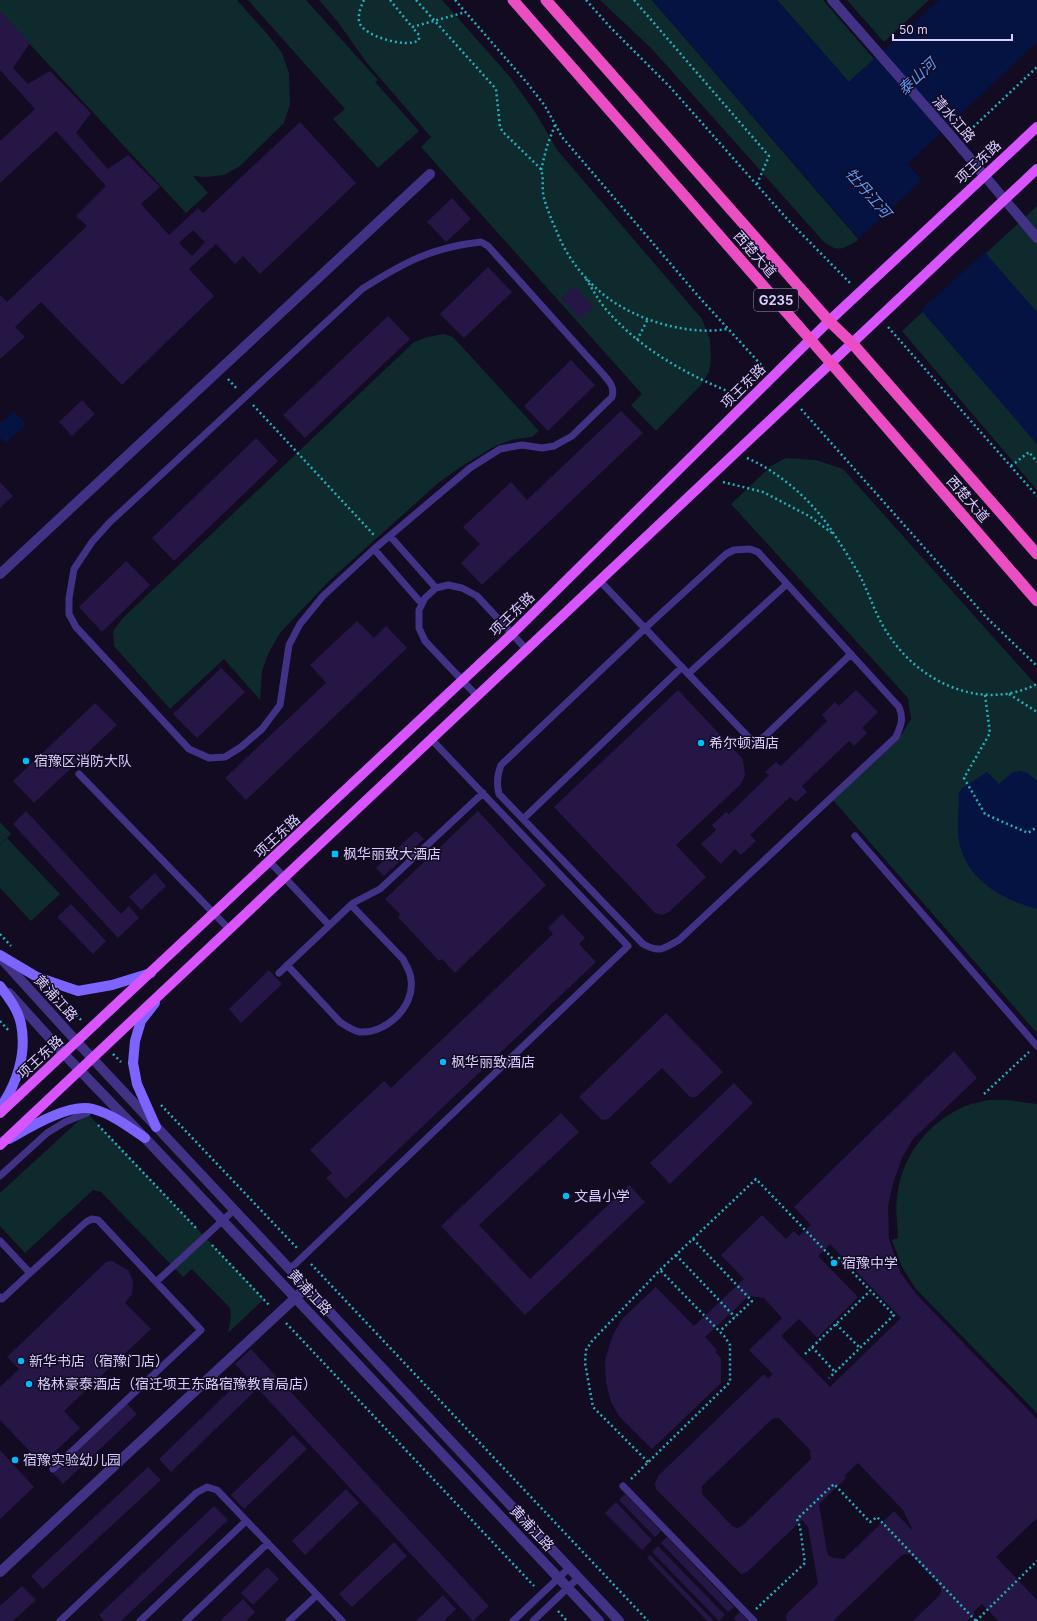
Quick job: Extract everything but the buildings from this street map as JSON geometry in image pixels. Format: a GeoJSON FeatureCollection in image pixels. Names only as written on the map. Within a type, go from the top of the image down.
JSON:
{"type":"FeatureCollection","features":[{"type":"Feature","properties":{"kind":"highway","name":"西楚大道"},"geometry":{"type":"LineString","coordinates":[[513,0],[810,339],[1037,602]]}},
{"type":"Feature","properties":{"kind":"highway","name":"西楚大道"},"geometry":{"type":"LineString","coordinates":[[546,0],[829,320],[852,343],[1037,554]]}},
{"type":"Feature","properties":{"kind":"main road","name":"项王东路"},"geometry":{"type":"LineString","coordinates":[[0,1113],[512,634],[829,320],[1037,127]]}},
{"type":"Feature","properties":{"kind":"main road"},"geometry":{"type":"LineString","coordinates":[[1,1144],[1037,168]]}},
{"type":"Feature","properties":{"kind":"main road"},"geometry":{"type":"LineString","coordinates":[[0,956],[37,977],[78,991],[112,985],[151,973]]}},
{"type":"Feature","properties":{"kind":"main road"},"geometry":{"type":"LineString","coordinates":[[0,986],[12,1002],[21,1023],[23,1045],[20,1067],[10,1094],[0,1108]]}},
{"type":"Feature","properties":{"kind":"main road"},"geometry":{"type":"LineString","coordinates":[[156,1127],[137,1084],[134,1056],[135,1041],[141,1021],[164,990]]}},
{"type":"Feature","properties":{"kind":"main road"},"geometry":{"type":"LineString","coordinates":[[1,1144],[43,1120],[82,1108],[92,1109],[104,1113],[122,1122],[145,1138]]}},
{"type":"Feature","properties":{"kind":"street","name":"清水江路"},"geometry":{"type":"LineString","coordinates":[[832,0],[1037,238]]}},
{"type":"Feature","properties":{"kind":"street"},"geometry":{"type":"LineString","coordinates":[[0,574],[430,174]]}},
{"type":"Feature","properties":{"kind":"street","name":"黄浦江路"},"geometry":{"type":"LineString","coordinates":[[0,956],[156,1127],[619,1621]]}},
{"type":"Feature","properties":{"kind":"street","name":"黄浦江路"},"geometry":{"type":"LineString","coordinates":[[0,983],[79,1070],[223,1220],[599,1621]]}},
{"type":"Feature","properties":{"kind":"street"},"geometry":{"type":"LineString","coordinates":[[0,1572],[307,1287]]}},
{"type":"Feature","properties":{"kind":"lane"},"geometry":{"type":"LineString","coordinates":[[481,242],[488,246],[603,374],[610,382],[614,391],[612,397],[572,436],[554,446],[542,448],[522,445],[500,449],[470,468],[390,536],[323,596],[300,624],[289,645],[280,705],[262,729],[241,747],[225,756],[209,758],[189,749],[76,627],[69,614],[69,598],[74,569],[92,542],[110,522],[362,289],[394,269],[424,254],[460,244],[481,242]]}},
{"type":"Feature","properties":{"kind":"lane"},"geometry":{"type":"LineString","coordinates":[[390,536],[436,588]]}},
{"type":"Feature","properties":{"kind":"lane"},"geometry":{"type":"LineString","coordinates":[[374,549],[422,604]]}},
{"type":"Feature","properties":{"kind":"lane"},"geometry":{"type":"LineString","coordinates":[[750,549],[758,552],[899,707],[902,715],[902,724],[896,737],[679,940],[660,950],[652,949],[643,944],[523,819],[500,794],[497,786],[497,776],[501,765],[645,628],[726,554],[734,550],[750,549]]}},
{"type":"Feature","properties":{"kind":"lane"},"geometry":{"type":"LineString","coordinates":[[599,580],[751,740],[758,741],[765,736],[851,654]]}},
{"type":"Feature","properties":{"kind":"lane"},"geometry":{"type":"LineString","coordinates":[[688,674],[787,584]]}},
{"type":"Feature","properties":{"kind":"lane"},"geometry":{"type":"LineString","coordinates":[[477,696],[425,641],[419,628],[419,610],[425,598],[436,588],[448,585],[462,588],[477,596],[526,649]]}},
{"type":"Feature","properties":{"kind":"lane"},"geometry":{"type":"LineString","coordinates":[[523,819],[682,667]]}},
{"type":"Feature","properties":{"kind":"lane"},"geometry":{"type":"LineString","coordinates":[[290,1269],[628,946],[431,738]]}},
{"type":"Feature","properties":{"kind":"lane"},"geometry":{"type":"LineString","coordinates":[[79,774],[229,929]]}},
{"type":"Feature","properties":{"kind":"lane"},"geometry":{"type":"LineString","coordinates":[[279,973],[351,905],[380,889],[483,793]]}},
{"type":"Feature","properties":{"kind":"lane"},"geometry":{"type":"LineString","coordinates":[[855,836],[1037,1046]]}},
{"type":"Feature","properties":{"kind":"lane"},"geometry":{"type":"LineString","coordinates":[[270,862],[329,925]]}},
{"type":"Feature","properties":{"kind":"lane"},"geometry":{"type":"LineString","coordinates":[[287,965],[340,1022],[351,1029],[359,1032],[380,1028],[401,1012],[412,989],[409,970],[403,960],[351,905]]}},
{"type":"Feature","properties":{"kind":"lane"},"geometry":{"type":"LineString","coordinates":[[0,1176],[47,1133],[65,1122],[87,1113]]}},
{"type":"Feature","properties":{"kind":"lane"},"geometry":{"type":"LineString","coordinates":[[156,1282],[234,1210]]}},
{"type":"Feature","properties":{"kind":"lane"},"geometry":{"type":"LineString","coordinates":[[0,1297],[2,1299],[86,1222],[92,1219],[98,1220],[104,1226],[201,1330],[53,1469]]}},
{"type":"Feature","properties":{"kind":"lane"},"geometry":{"type":"LineString","coordinates":[[0,1241],[30,1273]]}},
{"type":"Feature","properties":{"kind":"lane"},"geometry":{"type":"LineString","coordinates":[[626,1484],[754,1621]]}},
{"type":"Feature","properties":{"kind":"lane"},"geometry":{"type":"LineString","coordinates":[[60,1621],[196,1493],[207,1487],[217,1490],[342,1621]]}},
{"type":"Feature","properties":{"kind":"lane"},"geometry":{"type":"LineString","coordinates":[[140,1621],[246,1521]]}},
{"type":"Feature","properties":{"kind":"lane"},"geometry":{"type":"LineString","coordinates":[[186,1621],[268,1543]]}},
{"type":"Feature","properties":{"kind":"lane"},"geometry":{"type":"LineString","coordinates":[[513,1621],[569,1568]]}},
{"type":"Feature","properties":{"kind":"lane"},"geometry":{"type":"LineString","coordinates":[[533,1621],[578,1578]]}},
{"type":"Feature","properties":{"kind":"lane"},"geometry":{"type":"LineString","coordinates":[[290,1621],[317,1595]]}},
{"type":"Feature","properties":{"kind":"path"},"geometry":{"type":"LineString","coordinates":[[364,0],[360,10],[359,21],[361,26],[366,31],[388,40],[405,44],[415,43],[419,40],[419,35],[390,0]]}},
{"type":"Feature","properties":{"kind":"path"},"geometry":{"type":"LineString","coordinates":[[416,0],[496,89],[500,126],[503,132],[543,173],[544,197],[557,233],[570,258],[583,274],[604,306],[631,335],[653,352],[683,371],[709,384],[749,400]]}},
{"type":"Feature","properties":{"kind":"path"},"geometry":{"type":"LineString","coordinates":[[455,0],[528,84],[545,106],[562,137],[699,297],[772,377]]}},
{"type":"Feature","properties":{"kind":"path"},"geometry":{"type":"LineString","coordinates":[[586,0],[610,27],[670,87],[788,220],[859,292]]}},
{"type":"Feature","properties":{"kind":"path"},"geometry":{"type":"LineString","coordinates":[[634,0],[769,156],[756,184]]}},
{"type":"Feature","properties":{"kind":"path"},"geometry":{"type":"LineString","coordinates":[[412,27],[466,12]]}},
{"type":"Feature","properties":{"kind":"path"},"geometry":{"type":"LineString","coordinates":[[954,140],[1037,67]]}},
{"type":"Feature","properties":{"kind":"path"},"geometry":{"type":"LineString","coordinates":[[541,170],[547,146],[555,125]]}},
{"type":"Feature","properties":{"kind":"path"},"geometry":{"type":"LineString","coordinates":[[583,274],[604,295],[648,319],[691,330],[715,331],[728,329]]}},
{"type":"Feature","properties":{"kind":"path"},"geometry":{"type":"LineString","coordinates":[[880,317],[1037,496]]}},
{"type":"Feature","properties":{"kind":"path"},"geometry":{"type":"LineString","coordinates":[[637,340],[648,319]]}},
{"type":"Feature","properties":{"kind":"path"},"geometry":{"type":"LineString","coordinates":[[219,370],[381,543]]}},
{"type":"Feature","properties":{"kind":"path"},"geometry":{"type":"LineString","coordinates":[[791,399],[849,462],[986,617],[1037,666]]}},
{"type":"Feature","properties":{"kind":"path"},"geometry":{"type":"LineString","coordinates":[[734,452],[759,463],[790,484],[811,505],[834,535],[863,581],[876,613],[896,646],[911,661],[940,683],[958,690],[986,695],[1008,694],[1037,684]]}},
{"type":"Feature","properties":{"kind":"path"},"geometry":{"type":"LineString","coordinates":[[1011,466],[1029,452],[1037,462]]}},
{"type":"Feature","properties":{"kind":"path"},"geometry":{"type":"LineString","coordinates":[[707,478],[763,492],[809,516],[834,535]]}},
{"type":"Feature","properties":{"kind":"path"},"geometry":{"type":"LineString","coordinates":[[1008,694],[1037,712]]}},
{"type":"Feature","properties":{"kind":"path"},"geometry":{"type":"LineString","coordinates":[[986,695],[990,733],[964,778],[984,814],[1028,833],[1037,827]]}},
{"type":"Feature","properties":{"kind":"path"},"geometry":{"type":"LineString","coordinates":[[0,934],[16,951]]}},
{"type":"Feature","properties":{"kind":"path"},"geometry":{"type":"LineString","coordinates":[[59,996],[90,1030]]}},
{"type":"Feature","properties":{"kind":"path"},"geometry":{"type":"LineString","coordinates":[[105,1046],[136,1078]]}},
{"type":"Feature","properties":{"kind":"path"},"geometry":{"type":"LineString","coordinates":[[984,1094],[1037,1046]]}},
{"type":"Feature","properties":{"kind":"path"},"geometry":{"type":"LineString","coordinates":[[158,1101],[648,1621]]}},
{"type":"Feature","properties":{"kind":"path"},"geometry":{"type":"LineString","coordinates":[[648,1462],[593,1407],[585,1363],[586,1350],[592,1341],[660,1270],[756,1179],[835,1261],[839,1258],[894,1316],[829,1378]]}},
{"type":"Feature","properties":{"kind":"path"},"geometry":{"type":"LineString","coordinates":[[693,1239],[752,1301],[720,1331]]}},
{"type":"Feature","properties":{"kind":"path"},"geometry":{"type":"LineString","coordinates":[[676,1255],[735,1317]]}},
{"type":"Feature","properties":{"kind":"path"},"geometry":{"type":"LineString","coordinates":[[626,1484],[730,1382],[730,1345],[720,1331],[660,1270]]}},
{"type":"Feature","properties":{"kind":"path"},"geometry":{"type":"LineString","coordinates":[[805,1354],[870,1291]]}},
{"type":"Feature","properties":{"kind":"path"},"geometry":{"type":"LineString","coordinates":[[836,1324],[860,1348]]}},
{"type":"Feature","properties":{"kind":"path"},"geometry":{"type":"LineString","coordinates":[[812,1348],[835,1372]]}},
{"type":"Feature","properties":{"kind":"path"},"geometry":{"type":"LineString","coordinates":[[754,1611],[805,1563],[800,1527],[797,1519],[834,1484],[870,1522],[876,1517],[976,1621],[1037,1561]]}},
{"type":"Feature","properties":{"kind":"green space"},"geometry":{"type":"Polygon","coordinates":[[[0,0],[237,0],[282,53],[289,73],[290,104],[284,123],[240,166],[224,175],[206,177],[193,176],[208,193],[186,213],[0,12],[0,0]]]}},
{"type":"Feature","properties":{"kind":"green space"},"geometry":{"type":"Polygon","coordinates":[[[248,0],[306,0],[378,80],[375,82],[419,131],[378,168],[333,119],[345,109],[248,0]]]}},
{"type":"Feature","properties":{"kind":"green space"},"geometry":{"type":"Polygon","coordinates":[[[319,0],[442,0],[510,77],[535,112],[558,151],[702,319],[710,340],[711,358],[709,372],[701,385],[656,431],[631,405],[642,394],[421,147],[431,137],[367,63],[337,21],[319,0]]]}},
{"type":"Feature","properties":{"kind":"green space"},"geometry":{"type":"Polygon","coordinates":[[[600,0],[652,0],[859,240],[837,249],[823,241],[652,49],[600,0]]]}},
{"type":"Feature","properties":{"kind":"green space"},"geometry":{"type":"Polygon","coordinates":[[[777,0],[823,0],[874,59],[849,82],[777,0]]]}},
{"type":"Feature","properties":{"kind":"green space"},"geometry":{"type":"Polygon","coordinates":[[[847,0],[929,0],[884,42],[847,0]]]}},
{"type":"Feature","properties":{"kind":"green space"},"geometry":{"type":"Polygon","coordinates":[[[1037,206],[1037,490],[902,331],[1037,206]]]}},
{"type":"Feature","properties":{"kind":"green space"},"geometry":{"type":"Polygon","coordinates":[[[444,334],[453,337],[539,431],[532,437],[515,439],[495,446],[459,468],[437,484],[328,582],[280,633],[269,652],[262,671],[260,700],[224,659],[170,709],[114,646],[113,631],[123,618],[414,342],[427,337],[444,334]]]}},
{"type":"Feature","properties":{"kind":"green space"},"geometry":{"type":"Polygon","coordinates":[[[786,458],[816,460],[843,469],[1037,686],[1037,1033],[832,799],[902,734],[911,719],[908,698],[731,504],[771,466],[786,458]]]}},
{"type":"Feature","properties":{"kind":"green space"},"geometry":{"type":"Polygon","coordinates":[[[0,822],[11,834],[0,844],[0,822]]]}},
{"type":"Feature","properties":{"kind":"green space"},"geometry":{"type":"Polygon","coordinates":[[[7,838],[60,894],[31,921],[0,888],[0,845],[7,838]]]}},
{"type":"Feature","properties":{"kind":"green space"},"geometry":{"type":"Polygon","coordinates":[[[989,1100],[1007,1100],[1037,1104],[1037,1413],[915,1288],[902,1267],[892,1240],[898,1238],[896,1208],[900,1183],[910,1155],[918,1143],[939,1122],[951,1113],[965,1106],[989,1100]]]}},
{"type":"Feature","properties":{"kind":"green space"},"geometry":{"type":"Polygon","coordinates":[[[87,1113],[264,1299],[228,1333],[231,1317],[230,1308],[192,1269],[183,1277],[101,1192],[93,1190],[25,1253],[0,1226],[0,1193],[87,1113]]]}},
{"type":"Feature","properties":{"kind":"water"},"geometry":{"type":"Polygon","coordinates":[[[652,0],[777,0],[849,82],[939,0],[1037,0],[1037,42],[908,164],[1037,312],[1037,444],[652,0]]]}},
{"type":"Feature","properties":{"kind":"water"},"geometry":{"type":"Polygon","coordinates":[[[14,411],[26,424],[6,443],[0,437],[0,424],[14,411]]]}},
{"type":"Feature","properties":{"kind":"water"},"geometry":{"type":"Polygon","coordinates":[[[1020,771],[1028,773],[1037,781],[1037,909],[1003,896],[992,890],[983,882],[967,863],[962,852],[959,838],[959,793],[962,788],[987,772],[999,784],[1013,772],[1020,771]]]}},
{"type":"Feature","properties":{"kind":"pier"},"geometry":{"type":"Polygon","coordinates":[[[923,179],[986,251],[919,312],[857,240],[923,179]]]}},
{"type":"Feature","properties":{"kind":"place","name":"希尔顿酒店"},"geometry":{"type":"Point","coordinates":[701,743]}},
{"type":"Feature","properties":{"kind":"place","name":"宿豫区消防大队"},"geometry":{"type":"Point","coordinates":[26,761]}},
{"type":"Feature","properties":{"kind":"place","name":"枫华丽致大酒店"},"geometry":{"type":"Point","coordinates":[335,854]}},
{"type":"Feature","properties":{"kind":"place","name":"枫华丽致酒店"},"geometry":{"type":"Point","coordinates":[443,1062]}},
{"type":"Feature","properties":{"kind":"place","name":"文昌小学"},"geometry":{"type":"Point","coordinates":[566,1196]}},
{"type":"Feature","properties":{"kind":"place","name":"宿豫中学"},"geometry":{"type":"Point","coordinates":[834,1263]}},
{"type":"Feature","properties":{"kind":"place","name":"新华书店（宿豫门店）"},"geometry":{"type":"Point","coordinates":[21,1361]}},
{"type":"Feature","properties":{"kind":"place","name":"格林豪泰酒店（宿迁项王东路宿豫教育局店）"},"geometry":{"type":"Point","coordinates":[29,1384]}},
{"type":"Feature","properties":{"kind":"place","name":"宿豫实验幼儿园"},"geometry":{"type":"Point","coordinates":[15,1460]}},
{"type":"Feature","properties":{"kind":"water label","name":"泰山河"},"geometry":{"type":"Point","coordinates":[917,77]}},
{"type":"Feature","properties":{"kind":"water label","name":"牡丹江河"},"geometry":{"type":"Point","coordinates":[868,193]}}]}
